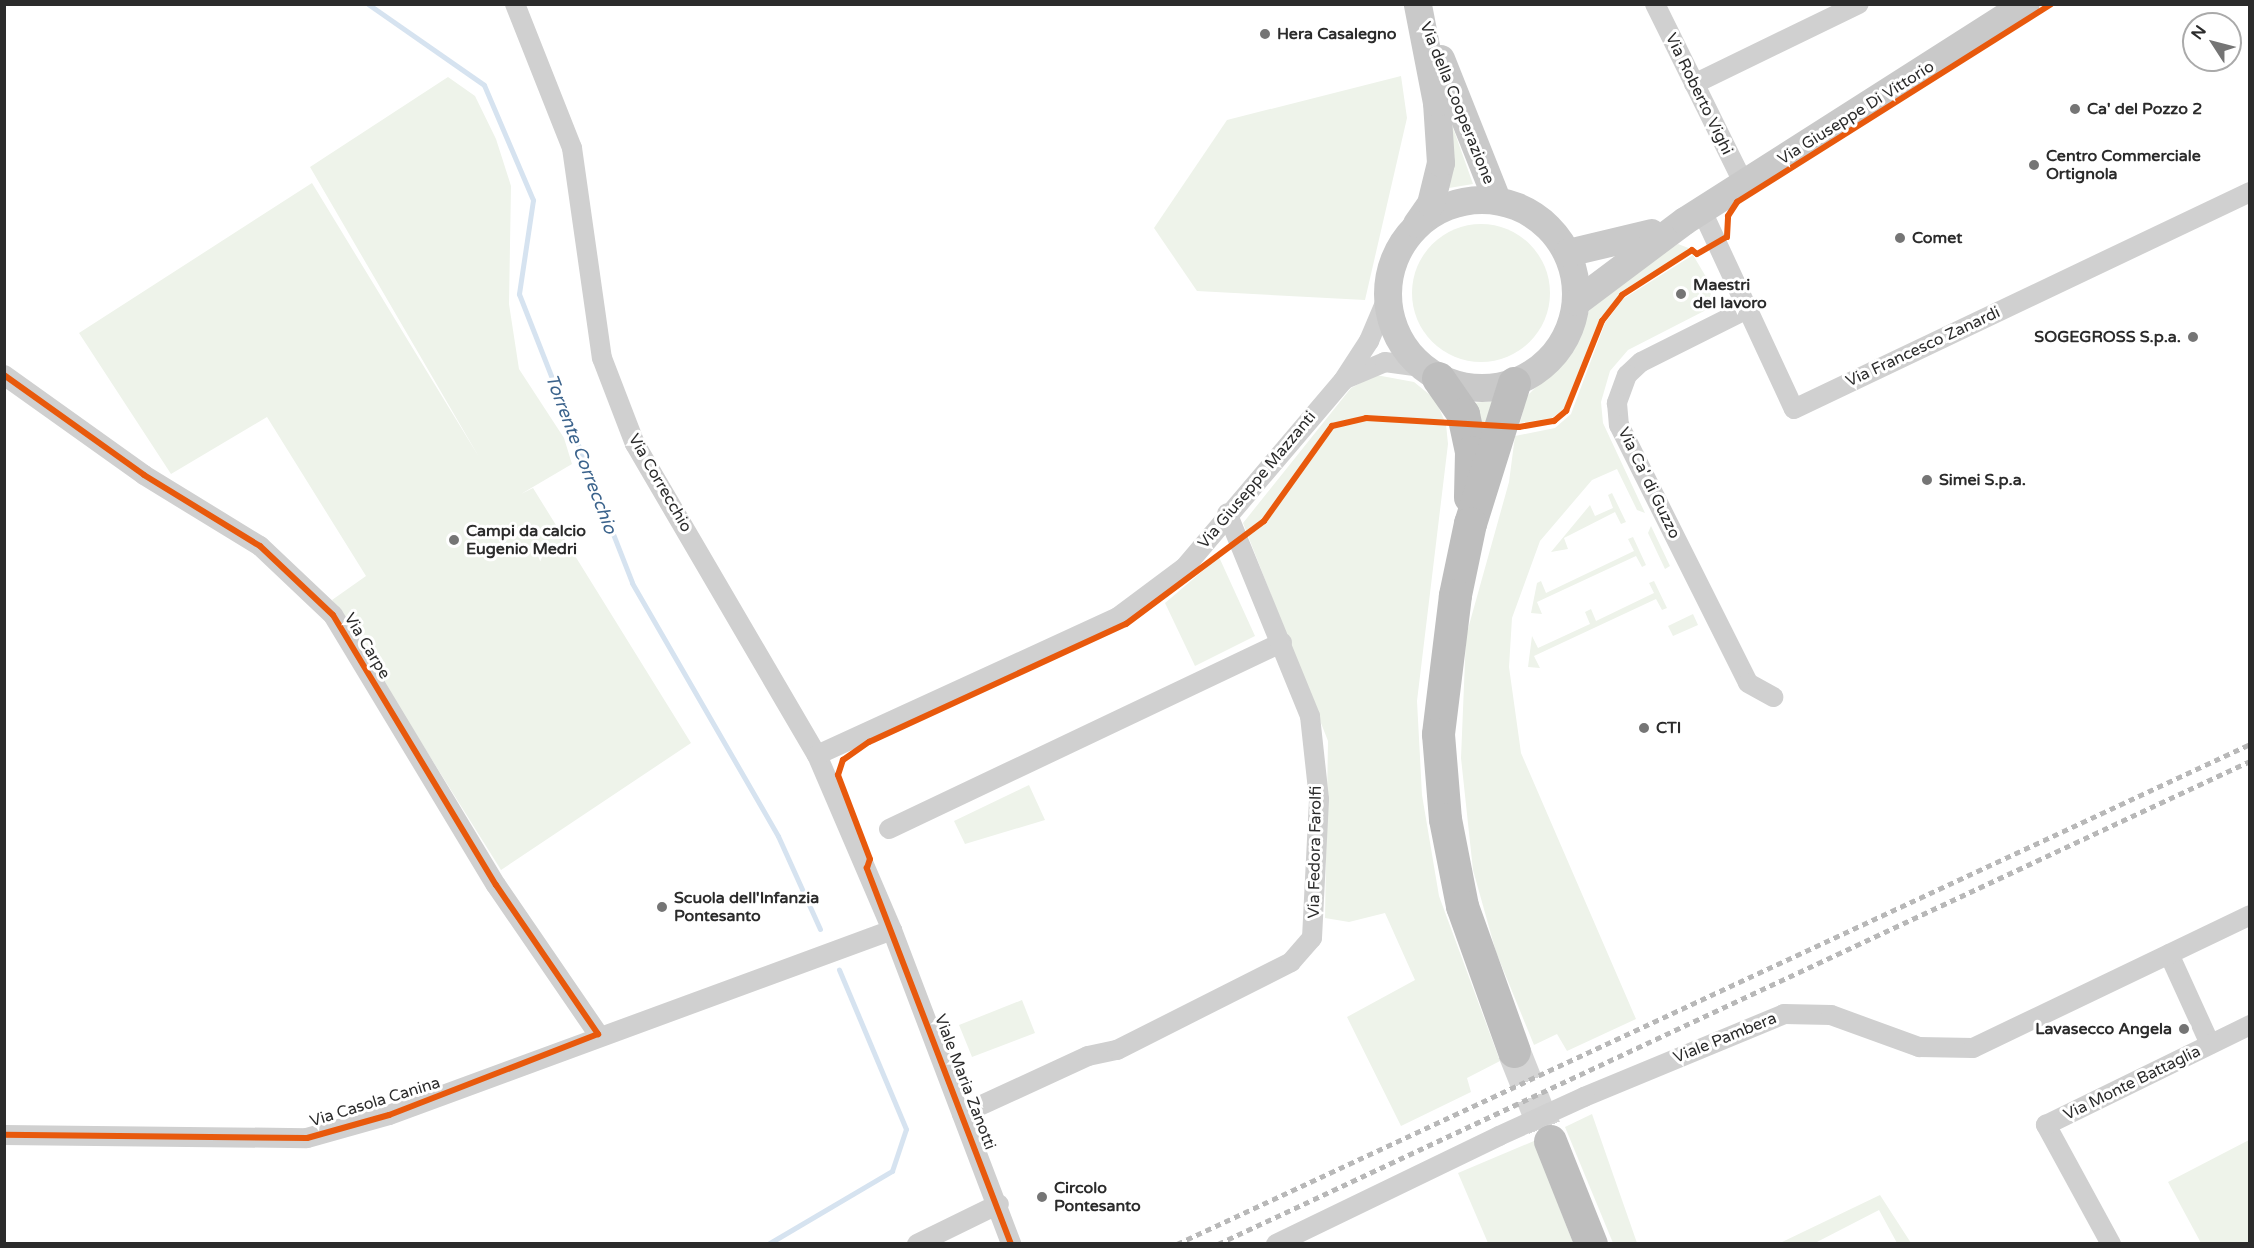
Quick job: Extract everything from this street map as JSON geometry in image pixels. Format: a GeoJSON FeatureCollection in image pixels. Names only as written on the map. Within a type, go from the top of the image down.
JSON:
{"type":"FeatureCollection","features":[{"type":"Feature","properties":{"kind":"highway"},"geometry":{"type":"LineString","coordinates":[[1430,373],[1463,414],[1467,433],[1470,523]]}},
{"type":"Feature","properties":{"kind":"highway"},"geometry":{"type":"LineString","coordinates":[[1514,383],[1470,523],[1455,595],[1438,734],[1445,819],[1462,906],[1514,1051]]}},
{"type":"Feature","properties":{"kind":"highway"},"geometry":{"type":"LineString","coordinates":[[1550,1141],[1591,1244]]}},
{"type":"Feature","properties":{"kind":"main road","name":"Via Giuseppe Di Vittorio"},"geometry":{"type":"LineString","coordinates":[[1577,302],[1693,216],[2026,4]]}},
{"type":"Feature","properties":{"kind":"main road","name":"Via della Cooperazione"},"geometry":{"type":"LineString","coordinates":[[1417,5],[1497,200]]}},
{"type":"Feature","properties":{"kind":"main road","name":"Via della Cooperazione"},"geometry":{"type":"LineString","coordinates":[[1401,247],[1431,204],[1441,164],[1437,104],[1417,5]]}},
{"type":"Feature","properties":{"kind":"main road"},"geometry":{"type":"LineString","coordinates":[[1497,200],[1539,218],[1568,253],[1577,302],[1572,323],[1551,360],[1514,383],[1489,389],[1430,373],[1397,336],[1388,296],[1401,247],[1441,209],[1497,200]]}},
{"type":"Feature","properties":{"kind":"main road","name":"Via Giuseppe Di Vittorio"},"geometry":{"type":"LineString","coordinates":[[1568,253],[1618,245],[1693,216]]}},
{"type":"Feature","properties":{"kind":"street","name":"Via Correcchio"},"geometry":{"type":"LineString","coordinates":[[515,4],[572,148],[602,358],[634,444],[818,755],[892,930]]}},
{"type":"Feature","properties":{"kind":"street","name":"Via Roberto Vighi"},"geometry":{"type":"LineString","coordinates":[[1655,4],[1744,184]]}},
{"type":"Feature","properties":{"kind":"street"},"geometry":{"type":"LineString","coordinates":[[1694,84],[1854,6]]}},
{"type":"Feature","properties":{"kind":"street","name":"Via Francesco Zanardi"},"geometry":{"type":"LineString","coordinates":[[1693,216],[1745,310],[1794,409],[2250,192]]}},
{"type":"Feature","properties":{"kind":"street","name":"Via Giuseppe Mazzanti"},"geometry":{"type":"LineString","coordinates":[[818,755],[1118,617],[1185,567],[1227,513],[1342,381],[1369,341],[1388,296]]}},
{"type":"Feature","properties":{"kind":"street","name":"Via Ca' di Guzzo"},"geometry":{"type":"LineString","coordinates":[[1745,310],[1641,362],[1627,375],[1617,403],[1619,425],[1748,683],[1773,697]]}},
{"type":"Feature","properties":{"kind":"street","name":"Via Giuseppe Mazzanti"},"geometry":{"type":"LineString","coordinates":[[1342,381],[1385,362],[1430,373]]}},
{"type":"Feature","properties":{"kind":"street","name":"Via Carpe"},"geometry":{"type":"LineString","coordinates":[[4,375],[144,475],[260,546],[333,615],[496,885],[598,1034]]}},
{"type":"Feature","properties":{"kind":"street","name":"Via Fedora Farolfi"},"geometry":{"type":"LineString","coordinates":[[1107,1051],[1291,962],[1312,938],[1319,799],[1310,716],[1282,642],[1227,513]]}},
{"type":"Feature","properties":{"kind":"street"},"geometry":{"type":"LineString","coordinates":[[889,829],[1282,642]]}},
{"type":"Feature","properties":{"kind":"street","name":"Viale Pambera"},"geometry":{"type":"LineString","coordinates":[[1284,1242],[1499,1136],[1584,1097],[1784,1014],[1831,1015],[1919,1047],[1973,1048],[2250,915]]}},
{"type":"Feature","properties":{"kind":"street","name":"Via Casola Canina"},"geometry":{"type":"LineString","coordinates":[[4,1135],[307,1138],[389,1115],[598,1034],[892,930]]}},
{"type":"Feature","properties":{"kind":"street","name":"Viale Maria Zanotti"},"geometry":{"type":"LineString","coordinates":[[892,930],[999,1204],[1011,1244]]}},
{"type":"Feature","properties":{"kind":"street","name":"Via Monte Battaglia"},"geometry":{"type":"LineString","coordinates":[[2169,954],[2210,1044]]}},
{"type":"Feature","properties":{"kind":"street","name":"Via Monte Battaglia"},"geometry":{"type":"LineString","coordinates":[[2111,1244],[2046,1125],[2250,1025]]}},
{"type":"Feature","properties":{"kind":"street","name":"Viale Maria Zanotti"},"geometry":{"type":"LineString","coordinates":[[962,1114],[1107,1051]]}},
{"type":"Feature","properties":{"kind":"street"},"geometry":{"type":"LineString","coordinates":[[917,1244],[999,1204]]}},
{"type":"Feature","properties":{"kind":"shaded area"},"geometry":{"type":"Polygon","coordinates":[[[1401,76],[1407,118],[1365,300],[1197,291],[1154,228],[1227,120],[1401,76]]]}},
{"type":"Feature","properties":{"kind":"shaded area","name":"Campi da calcio Eugenio Medri"},"geometry":{"type":"Polygon","coordinates":[[[448,77],[475,96],[496,139],[511,186],[509,304],[519,369],[564,438],[572,464],[521,494],[533,488],[691,743],[501,870],[332,600],[366,576],[267,417],[171,474],[79,333],[312,183],[479,457],[310,167],[448,77]]]}},
{"type":"Feature","properties":{"kind":"shaded area"},"geometry":{"type":"Polygon","coordinates":[[[1452,125],[1473,184],[1449,188],[1452,125]]]}},
{"type":"Feature","properties":{"kind":"shaded area"},"geometry":{"type":"Polygon","coordinates":[[[1481,224],[1507,229],[1530,244],[1545,267],[1550,293],[1545,319],[1530,342],[1507,357],[1481,362],[1455,357],[1432,342],[1417,319],[1412,293],[1417,267],[1432,244],[1455,229],[1481,224]]]}},
{"type":"Feature","properties":{"kind":"shaded area"},"geometry":{"type":"Polygon","coordinates":[[[1678,244],[1691,249],[1621,293],[1600,320],[1564,409],[1552,418],[1520,423],[1527,396],[1575,348],[1590,308],[1609,286],[1678,244]]]}},
{"type":"Feature","properties":{"kind":"shaded area"},"geometry":{"type":"Polygon","coordinates":[[[1693,255],[1712,287],[1708,309],[1628,350],[1610,371],[1601,402],[1603,423],[1645,513],[1637,510],[1617,469],[1592,480],[1540,541],[1512,618],[1509,667],[1521,753],[1636,1019],[1567,1051],[1557,1034],[1534,1045],[1496,952],[1473,870],[1461,758],[1466,636],[1509,482],[1515,436],[1555,428],[1571,414],[1605,323],[1623,299],[1693,255]]]}},
{"type":"Feature","properties":{"kind":"shaded area"},"geometry":{"type":"Polygon","coordinates":[[[1376,375],[1414,382],[1435,399],[1446,424],[1448,444],[1417,701],[1422,795],[1439,896],[1500,1061],[1467,1078],[1471,1092],[1401,1126],[1347,1017],[1415,980],[1385,913],[1349,922],[1325,918],[1328,741],[1243,523],[1351,388],[1376,375]]]}},
{"type":"Feature","properties":{"kind":"shaded area"},"geometry":{"type":"Polygon","coordinates":[[[1495,401],[1483,464],[1471,403],[1495,401]]]}},
{"type":"Feature","properties":{"kind":"shaded area"},"geometry":{"type":"Polygon","coordinates":[[[1612,493],[1626,522],[1621,524],[1615,512],[1564,538],[1568,549],[1551,552],[1590,505],[1595,516],[1613,508],[1608,495],[1612,493]]]}},
{"type":"Feature","properties":{"kind":"shaded area"},"geometry":{"type":"Polygon","coordinates":[[[1651,526],[1670,566],[1665,569],[1648,533],[1651,526]]]}},
{"type":"Feature","properties":{"kind":"shaded area"},"geometry":{"type":"Polygon","coordinates":[[[1633,537],[1646,565],[1642,567],[1636,556],[1537,602],[1542,614],[1531,613],[1537,583],[1541,581],[1546,593],[1634,551],[1628,539],[1633,537]]]}},
{"type":"Feature","properties":{"kind":"shaded area"},"geometry":{"type":"Polygon","coordinates":[[[1219,557],[1255,636],[1195,666],[1165,603],[1219,557]]]}},
{"type":"Feature","properties":{"kind":"shaded area"},"geometry":{"type":"Polygon","coordinates":[[[1654,581],[1667,608],[1662,610],[1656,599],[1534,656],[1540,668],[1528,667],[1532,636],[1538,648],[1590,624],[1585,612],[1591,609],[1596,621],[1654,593],[1649,583],[1654,581]]]}},
{"type":"Feature","properties":{"kind":"shaded area"},"geometry":{"type":"Polygon","coordinates":[[[1693,614],[1698,625],[1673,636],[1668,626],[1693,614]]]}},
{"type":"Feature","properties":{"kind":"shaded area"},"geometry":{"type":"Polygon","coordinates":[[[1029,785],[1045,820],[965,844],[954,821],[1029,785]]]}},
{"type":"Feature","properties":{"kind":"shaded area"},"geometry":{"type":"Polygon","coordinates":[[[1022,1000],[1035,1033],[972,1057],[959,1025],[1022,1000]]]}},
{"type":"Feature","properties":{"kind":"shaded area"},"geometry":{"type":"Polygon","coordinates":[[[1592,1114],[1637,1243],[1613,1243],[1565,1127],[1592,1114]]]}},
{"type":"Feature","properties":{"kind":"shaded area"},"geometry":{"type":"Polygon","coordinates":[[[2249,1140],[2249,1243],[2201,1243],[2168,1182],[2249,1140]]]}},
{"type":"Feature","properties":{"kind":"shaded area"},"geometry":{"type":"Polygon","coordinates":[[[1534,1141],[1573,1243],[1488,1243],[1458,1173],[1534,1141]]]}},
{"type":"Feature","properties":{"kind":"shaded area"},"geometry":{"type":"Polygon","coordinates":[[[1880,1195],[1911,1243],[1897,1243],[1879,1210],[1815,1243],[1780,1243],[1880,1195]]]}},
{"type":"Feature","properties":{"kind":"waterway","name":"Torrente Correcchio"},"geometry":{"type":"LineString","coordinates":[[368,4],[484,85],[533,200],[519,294],[632,583],[778,836],[820,929]]}},
{"type":"Feature","properties":{"kind":"waterway","name":"Torrente Correcchio"},"geometry":{"type":"LineString","coordinates":[[768,1244],[892,1171],[906,1129],[839,970]]}},
{"type":"Feature","properties":{"kind":"tunnel"},"geometry":{"type":"LineString","coordinates":[[1514,1051],[1550,1141]]}},
{"type":"Feature","properties":{"kind":"railway"},"geometry":{"type":"LineString","coordinates":[[1177,1244],[2250,744]]}},
{"type":"Feature","properties":{"kind":"railway"},"geometry":{"type":"LineString","coordinates":[[1218,1244],[2250,761]]}},
{"type":"Feature","properties":{"kind":"cycle path"},"geometry":{"type":"LineString","coordinates":[[1011,1244],[867,868],[870,859],[838,775],[843,760],[869,742],[1126,624],[1264,521],[1332,426],[1366,418],[1519,427],[1554,421],[1566,411],[1602,321],[1622,295],[1692,250],[1697,254],[1727,237],[1728,216],[1737,202],[2051,4]]}},
{"type":"Feature","properties":{"kind":"cycle path"},"geometry":{"type":"LineString","coordinates":[[4,375],[144,475],[260,546],[333,615],[496,885],[598,1034],[389,1115],[307,1138],[4,1135]]}},
{"type":"Feature","properties":{"kind":"place","name":"Hera Casalegno"},"geometry":{"type":"Point","coordinates":[1265,34]}},
{"type":"Feature","properties":{"kind":"place","name":"Ca' del Pozzo 2"},"geometry":{"type":"Point","coordinates":[2075,109]}},
{"type":"Feature","properties":{"kind":"place","name":"Centro Commerciale Ortignola"},"geometry":{"type":"Point","coordinates":[2034,165]}},
{"type":"Feature","properties":{"kind":"place","name":"Comet"},"geometry":{"type":"Point","coordinates":[1900,238]}},
{"type":"Feature","properties":{"kind":"place","name":"Maestri del lavoro"},"geometry":{"type":"Point","coordinates":[1681,294]}},
{"type":"Feature","properties":{"kind":"place","name":"SOGEGROSS S.p.a."},"geometry":{"type":"Point","coordinates":[2193,337]}},
{"type":"Feature","properties":{"kind":"place","name":"Simei S.p.a."},"geometry":{"type":"Point","coordinates":[1927,480]}},
{"type":"Feature","properties":{"kind":"place","name":"Campi da calcio Eugenio Medri"},"geometry":{"type":"Point","coordinates":[454,540]}},
{"type":"Feature","properties":{"kind":"place","name":"CTI"},"geometry":{"type":"Point","coordinates":[1644,728]}},
{"type":"Feature","properties":{"kind":"place","name":"Scuola dell'Infanzia Pontesanto"},"geometry":{"type":"Point","coordinates":[662,907]}},
{"type":"Feature","properties":{"kind":"place","name":"Lavasecco Angela"},"geometry":{"type":"Point","coordinates":[2184,1029]}},
{"type":"Feature","properties":{"kind":"place","name":"Circolo Pontesanto"},"geometry":{"type":"Point","coordinates":[1042,1197]}}]}
